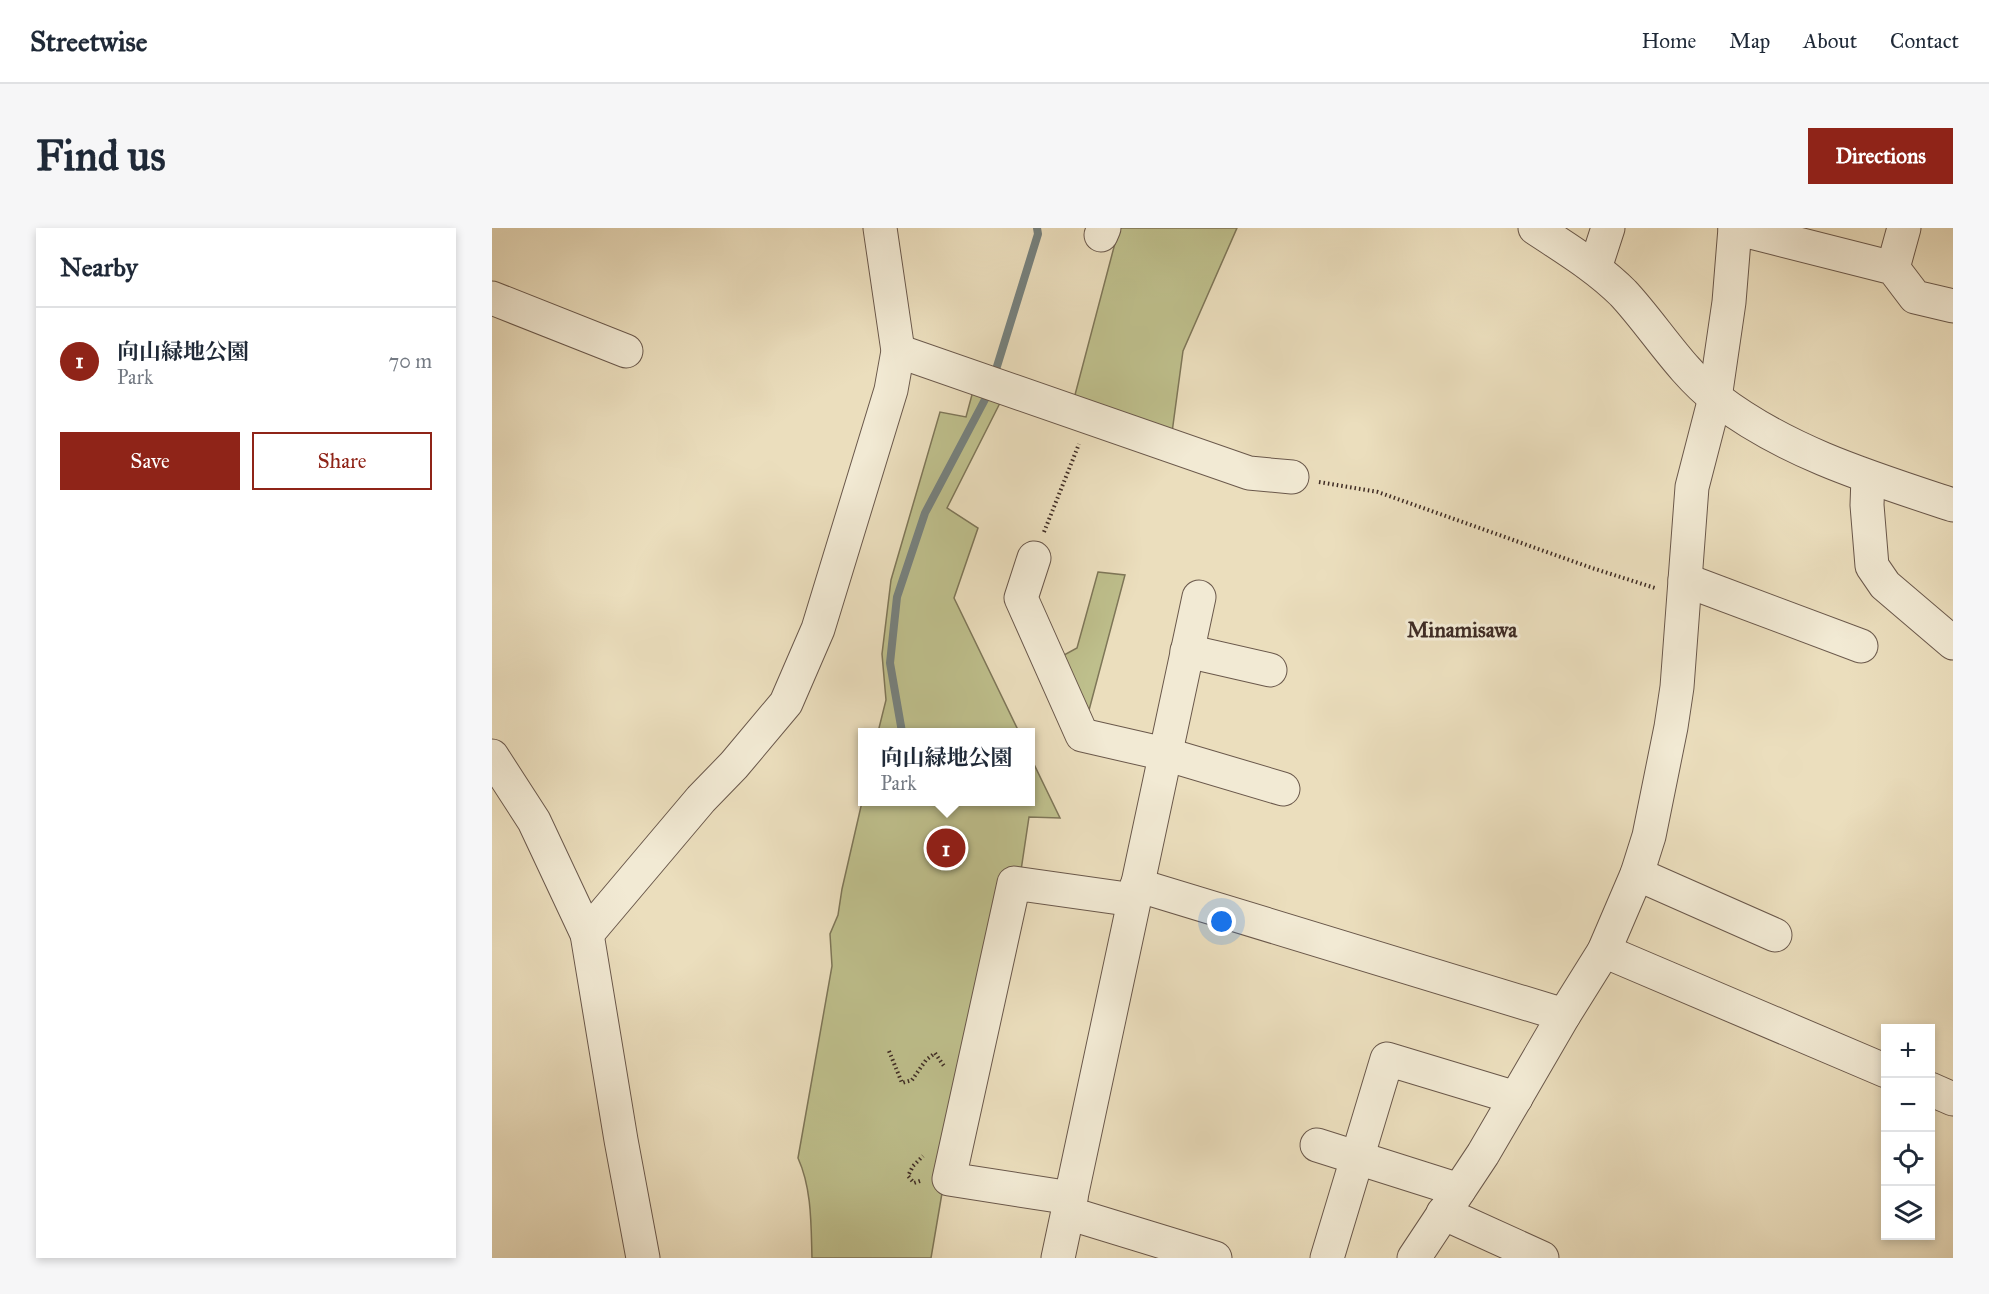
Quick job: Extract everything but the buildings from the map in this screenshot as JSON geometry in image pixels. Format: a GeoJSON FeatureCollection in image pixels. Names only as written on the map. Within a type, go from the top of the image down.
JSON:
{"type":"FeatureCollection","features":[{"type":"Feature","properties":{"kind":"street"},"geometry":{"type":"LineString","coordinates":[[587,934],[786,703],[821,618],[891,390],[898,351],[880,228]]}},
{"type":"Feature","properties":{"kind":"street"},"geometry":{"type":"LineString","coordinates":[[1535,228],[1595,268],[1622,292],[1691,374],[1716,398],[1796,447],[1868,477],[1953,505]]}},
{"type":"Feature","properties":{"kind":"street"},"geometry":{"type":"LineString","coordinates":[[1595,268],[1608,228]]}},
{"type":"Feature","properties":{"kind":"street"},"geometry":{"type":"LineString","coordinates":[[1414,1258],[1483,1154],[1604,951],[1637,874],[1649,836],[1677,687],[1692,487],[1716,398],[1729,302],[1735,228],[1893,268],[1915,297],[1953,306]]}},
{"type":"Feature","properties":{"kind":"street"},"geometry":{"type":"LineString","coordinates":[[1893,268],[1904,228]]}},
{"type":"Feature","properties":{"kind":"street"},"geometry":{"type":"LineString","coordinates":[[492,298],[626,351]]}},
{"type":"Feature","properties":{"kind":"street"},"geometry":{"type":"LineString","coordinates":[[898,351],[1249,473],[1292,477]]}},
{"type":"Feature","properties":{"kind":"street"},"geometry":{"type":"LineString","coordinates":[[1868,477],[1867,506],[1872,566],[1885,585],[1953,643]]}},
{"type":"Feature","properties":{"kind":"street"},"geometry":{"type":"LineString","coordinates":[[1034,558],[1021,598],[1082,735],[1165,754],[1284,789]]}},
{"type":"Feature","properties":{"kind":"street"},"geometry":{"type":"LineString","coordinates":[[1684,589],[1861,646]]}},
{"type":"Feature","properties":{"kind":"street"},"geometry":{"type":"LineString","coordinates":[[1058,1258],[1199,597]]}},
{"type":"Feature","properties":{"kind":"street"},"geometry":{"type":"LineString","coordinates":[[1187,651],[1270,670]]}},
{"type":"Feature","properties":{"kind":"street"},"geometry":{"type":"LineString","coordinates":[[492,756],[534,821],[587,934],[643,1258]]}},
{"type":"Feature","properties":{"kind":"street"},"geometry":{"type":"LineString","coordinates":[[1637,874],[1775,935]]}},
{"type":"Feature","properties":{"kind":"street"},"geometry":{"type":"LineString","coordinates":[[1215,1258],[1069,1205],[949,1179],[1014,883],[1136,892],[1564,1015]]}},
{"type":"Feature","properties":{"kind":"street"},"geometry":{"type":"LineString","coordinates":[[1604,951],[1881,1069]]}},
{"type":"Feature","properties":{"kind":"street"},"geometry":{"type":"LineString","coordinates":[[1327,1258],[1387,1059],[1516,1098]]}},
{"type":"Feature","properties":{"kind":"street"},"geometry":{"type":"LineString","coordinates":[[1935,1091],[1953,1099]]}},
{"type":"Feature","properties":{"kind":"street"},"geometry":{"type":"LineString","coordinates":[[1317,1145],[1357,1158],[1451,1201],[1542,1258]]}},
{"type":"Feature","properties":{"kind":"path"},"geometry":{"type":"LineString","coordinates":[[1034,558],[1089,418]]}},
{"type":"Feature","properties":{"kind":"path"},"geometry":{"type":"LineString","coordinates":[[1292,477],[1378,492],[1592,568],[1684,589]]}},
{"type":"Feature","properties":{"kind":"path"},"geometry":{"type":"LineString","coordinates":[[889,1051],[902,1083],[912,1080],[926,1060],[935,1053],[950,1077],[970,1084]]}},
{"type":"Feature","properties":{"kind":"green space"},"geometry":{"type":"Polygon","coordinates":[[[1119,228],[1237,228],[1183,351],[1171,440],[1071,410],[1119,228]]]}},
{"type":"Feature","properties":{"kind":"green space"},"geometry":{"type":"Polygon","coordinates":[[[973,391],[1001,401],[947,508],[978,528],[954,598],[1017,728],[879,728],[886,700],[882,654],[891,580],[940,412],[966,417],[973,391]]]}},
{"type":"Feature","properties":{"kind":"green space"},"geometry":{"type":"Polygon","coordinates":[[[1098,572],[1125,575],[1084,729],[1053,661],[1077,648],[1098,572]]]}},
{"type":"Feature","properties":{"kind":"green space"},"geometry":{"type":"Polygon","coordinates":[[[1035,766],[1060,818],[1029,817],[1020,877],[951,1140],[931,1258],[812,1258],[808,1195],[798,1158],[832,966],[830,934],[838,915],[861,806],[1035,806],[1035,766]]]}},
{"type":"Feature","properties":{"kind":"waterway"},"geometry":{"type":"LineString","coordinates":[[994,376],[1038,234],[1037,228]]}},
{"type":"Feature","properties":{"kind":"waterway"},"geometry":{"type":"LineString","coordinates":[[901,728],[890,663],[897,597],[925,513],[990,390]]}},
{"type":"Feature","properties":{"kind":"place","name":"向山緑地公園"},"geometry":{"type":"Point","coordinates":[946,848]}},
{"type":"Feature","properties":{"kind":"district","name":"Minamisawa"},"geometry":{"type":"Point","coordinates":[1462,630]}}]}
